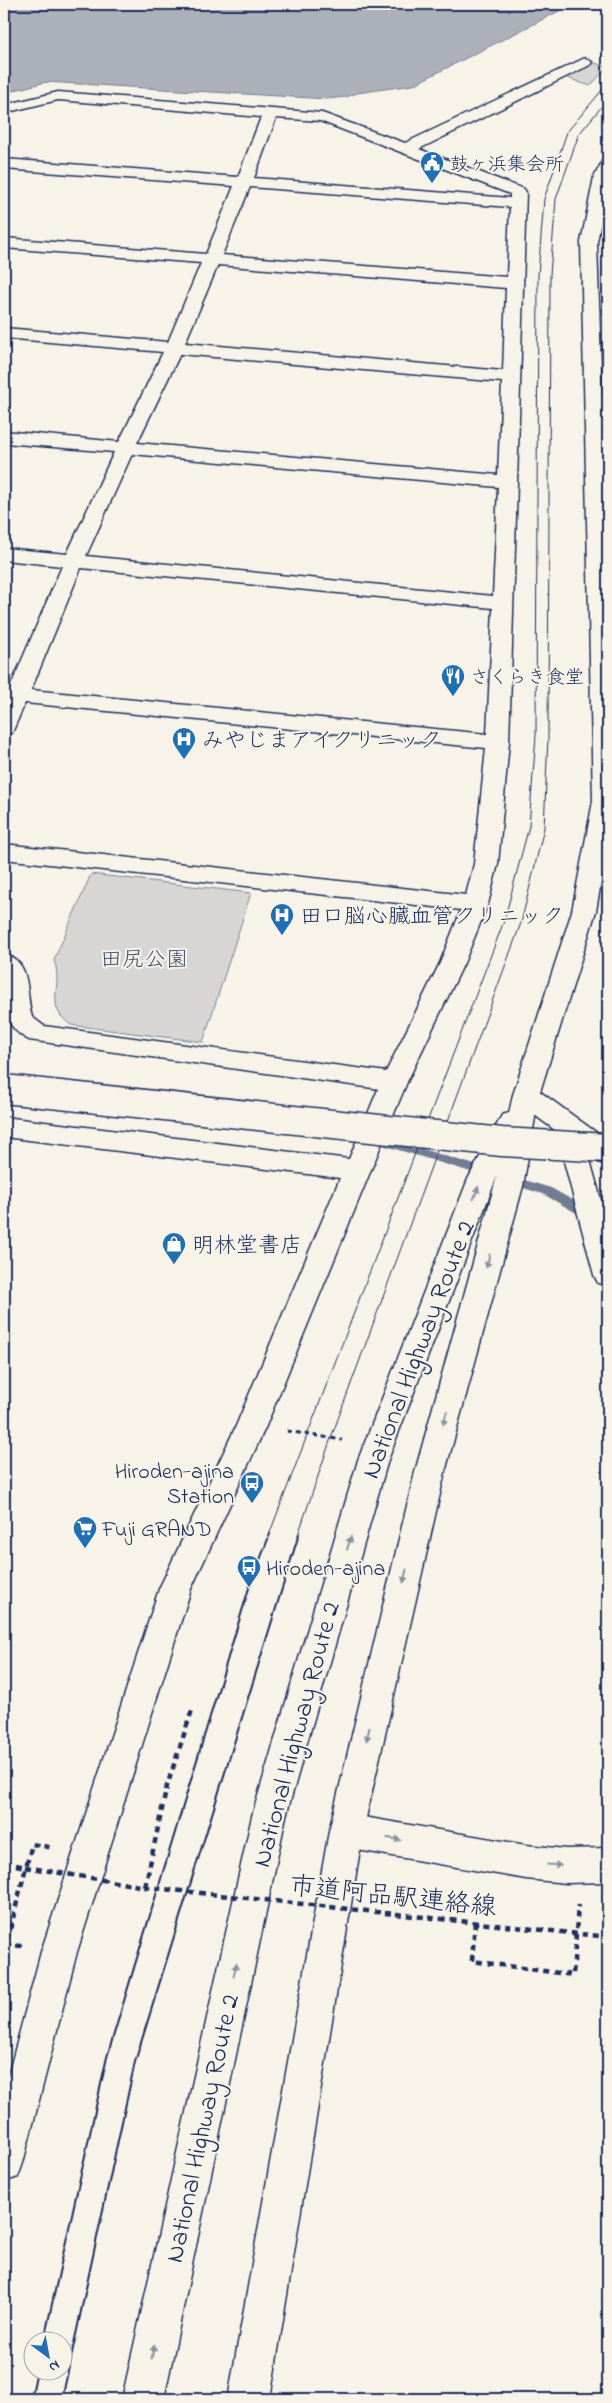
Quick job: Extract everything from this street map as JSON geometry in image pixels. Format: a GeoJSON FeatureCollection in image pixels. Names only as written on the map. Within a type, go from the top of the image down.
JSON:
{"type":"FeatureCollection","features":[{"type":"Feature","properties":{"kind":"main road"},"geometry":{"type":"LineString","coordinates":[[408,148],[585,62]]}},
{"type":"Feature","properties":{"kind":"main road"},"geometry":{"type":"LineString","coordinates":[[4,109],[58,96],[322,117],[408,148],[518,192],[513,283],[512,377],[498,742],[486,864],[476,904],[452,963],[394,1082],[251,1426],[175,1589],[59,1952],[4,2163]]}},
{"type":"Feature","properties":{"kind":"main road"},"geometry":{"type":"LineString","coordinates":[[4,728],[11,695],[125,448],[174,348],[270,114]]}},
{"type":"Feature","properties":{"kind":"main road","name":"National Highway Route 2"},"geometry":{"type":"LineString","coordinates":[[250,2399],[346,1831],[430,1472],[509,1186],[526,1095],[584,911],[604,800],[589,242],[602,177],[608,163]]}},
{"type":"Feature","properties":{"kind":"main road"},"geometry":{"type":"LineString","coordinates":[[4,164],[244,180],[518,203]]}},
{"type":"Feature","properties":{"kind":"main road"},"geometry":{"type":"LineString","coordinates":[[4,243],[513,283]]}},
{"type":"Feature","properties":{"kind":"main road"},"geometry":{"type":"LineString","coordinates":[[4,333],[512,377]]}},
{"type":"Feature","properties":{"kind":"main road"},"geometry":{"type":"LineString","coordinates":[[4,437],[508,482]]}},
{"type":"Feature","properties":{"kind":"main road"},"geometry":{"type":"LineString","coordinates":[[4,554],[503,603]]}},
{"type":"Feature","properties":{"kind":"main road"},"geometry":{"type":"LineString","coordinates":[[11,695],[498,742]]}},
{"type":"Feature","properties":{"kind":"main road"},"geometry":{"type":"LineString","coordinates":[[4,851],[476,904]]}},
{"type":"Feature","properties":{"kind":"main road"},"geometry":{"type":"LineString","coordinates":[[4,962],[10,967],[13,979],[10,1009],[13,1020],[23,1030],[38,1034],[394,1082]]}},
{"type":"Feature","properties":{"kind":"main road"},"geometry":{"type":"LineString","coordinates":[[4,1089],[502,1142],[608,1148]]}},
{"type":"Feature","properties":{"kind":"main road"},"geometry":{"type":"LineString","coordinates":[[526,1095],[608,1155]]}},
{"type":"Feature","properties":{"kind":"main road","name":"National Highway Route 2"},"geometry":{"type":"LineString","coordinates":[[143,2399],[269,1816],[373,1460],[482,1179],[526,1095]]}},
{"type":"Feature","properties":{"kind":"main road"},"geometry":{"type":"LineString","coordinates":[[4,1127],[357,1170]]}},
{"type":"Feature","properties":{"kind":"main road"},"geometry":{"type":"LineString","coordinates":[[573,1146],[608,1275]]}},
{"type":"Feature","properties":{"kind":"main road"},"geometry":{"type":"LineString","coordinates":[[346,1831],[443,1847],[515,1863],[582,1868],[608,1865]]}},
{"type":"Feature","properties":{"kind":"path"},"geometry":{"type":"LineString","coordinates":[[251,1426],[346,1441]]}},
{"type":"Feature","properties":{"kind":"path"},"geometry":{"type":"LineString","coordinates":[[144,1887],[167,1786],[193,1707]]}},
{"type":"Feature","properties":{"kind":"path"},"geometry":{"type":"LineString","coordinates":[[6,1944],[32,1844]]}},
{"type":"Feature","properties":{"kind":"path","name":"市道阿品駅連絡線"},"geometry":{"type":"LineString","coordinates":[[16,1865],[144,1887],[608,1937]]}},
{"type":"Feature","properties":{"kind":"path"},"geometry":{"type":"LineString","coordinates":[[475,1922],[472,1961],[573,1975],[578,1905]]}},
{"type":"Feature","properties":{"kind":"green space"},"geometry":{"type":"Polygon","coordinates":[[[595,63],[608,67],[590,86],[565,77],[595,63]]]}},
{"type":"Feature","properties":{"kind":"green space","name":"田尻公園"},"geometry":{"type":"Polygon","coordinates":[[[91,874],[251,893],[203,1042],[71,1025],[58,1011],[56,1003],[57,979],[54,960],[91,874]]]}},
{"type":"Feature","properties":{"kind":"shaded area"},"geometry":{"type":"Polygon","coordinates":[[[4,4],[573,4],[413,85],[327,99],[46,82],[4,93],[4,4]]]}},
{"type":"Feature","properties":{"kind":"waterway"},"geometry":{"type":"LineString","coordinates":[[383,1141],[547,1191],[608,1226]]}},
{"type":"Feature","properties":{"kind":"tram line"},"geometry":{"type":"LineString","coordinates":[[269,1535],[504,921],[529,826],[536,736],[538,275],[544,199],[567,132],[608,83]]}},
{"type":"Feature","properties":{"kind":"tram line"},"geometry":{"type":"LineString","coordinates":[[298,1535],[331,1438],[521,923],[544,828],[548,737],[550,275],[556,199],[579,134],[608,99]]}},
{"type":"Feature","properties":{"kind":"tram line"},"geometry":{"type":"LineString","coordinates":[[46,2330],[107,2057],[249,1588],[270,1534]]}},
{"type":"Feature","properties":{"kind":"tram line"},"geometry":{"type":"LineString","coordinates":[[62,2399],[135,2062],[299,1534]]}},
{"type":"Feature","properties":{"kind":"tram line"},"geometry":{"type":"LineString","coordinates":[[31,2399],[35,2380]]}},
{"type":"Feature","properties":{"kind":"place","name":"鼓ヶ浜集会所"},"geometry":{"type":"Point","coordinates":[432,184]}},
{"type":"Feature","properties":{"kind":"place","name":"さくらき食堂"},"geometry":{"type":"Point","coordinates":[453,697]}},
{"type":"Feature","properties":{"kind":"place","name":"みやじまアイクリニック"},"geometry":{"type":"Point","coordinates":[184,760]}},
{"type":"Feature","properties":{"kind":"place","name":"田口脳心臓血管クリニック"},"geometry":{"type":"Point","coordinates":[282,936]}},
{"type":"Feature","properties":{"kind":"place","name":"明林堂書店"},"geometry":{"type":"Point","coordinates":[174,1265]}},
{"type":"Feature","properties":{"kind":"place","name":"Hiroden-ajina Station"},"geometry":{"type":"Point","coordinates":[252,1504]}},
{"type":"Feature","properties":{"kind":"place","name":"Fuji GRAND"},"geometry":{"type":"Point","coordinates":[85,1549]}},
{"type":"Feature","properties":{"kind":"place","name":"Hiroden-ajina"},"geometry":{"type":"Point","coordinates":[249,1588]}}]}
